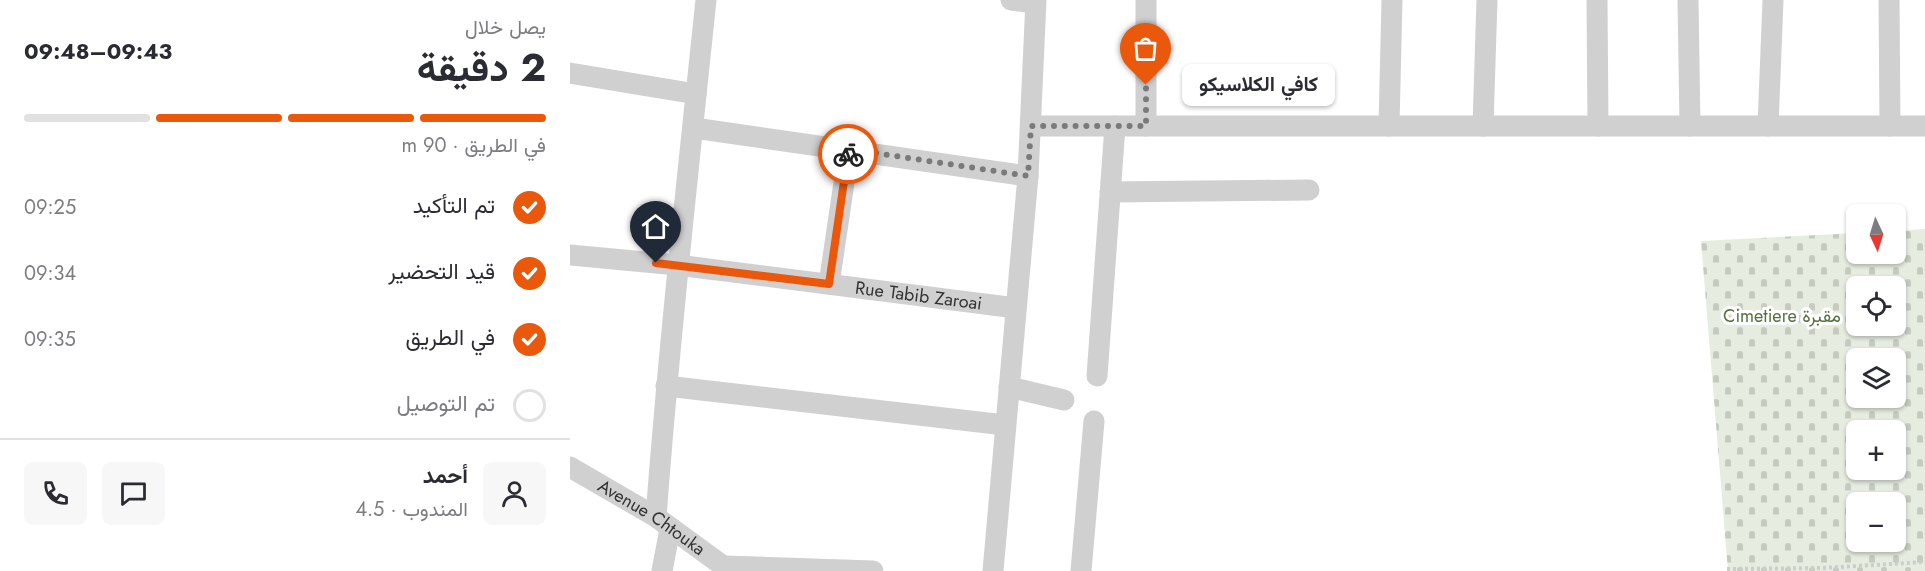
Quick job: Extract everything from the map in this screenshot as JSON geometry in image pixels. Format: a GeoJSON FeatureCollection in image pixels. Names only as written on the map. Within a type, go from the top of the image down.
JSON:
{"type":"FeatureCollection","features":[{"type":"Feature","properties":{"kind":"street"},"geometry":{"type":"LineString","coordinates":[[662,571],[666,386],[706,0]]}},
{"type":"Feature","properties":{"kind":"street"},"geometry":{"type":"LineString","coordinates":[[993,571],[1028,176],[1036,1],[1011,0]]}},
{"type":"Feature","properties":{"kind":"street"},"geometry":{"type":"LineString","coordinates":[[1146,0],[1146,126]]}},
{"type":"Feature","properties":{"kind":"street"},"geometry":{"type":"LineString","coordinates":[[1389,126],[1392,0]]}},
{"type":"Feature","properties":{"kind":"street"},"geometry":{"type":"LineString","coordinates":[[1483,126],[1487,0]]}},
{"type":"Feature","properties":{"kind":"street"},"geometry":{"type":"LineString","coordinates":[[1596,0],[1598,126]]}},
{"type":"Feature","properties":{"kind":"street"},"geometry":{"type":"LineString","coordinates":[[1688,0],[1690,126]]}},
{"type":"Feature","properties":{"kind":"street"},"geometry":{"type":"LineString","coordinates":[[1768,126],[1773,0]]}},
{"type":"Feature","properties":{"kind":"street"},"geometry":{"type":"LineString","coordinates":[[1889,0],[1890,126]]}},
{"type":"Feature","properties":{"kind":"street"},"geometry":{"type":"LineString","coordinates":[[570,73],[696,94]]}},
{"type":"Feature","properties":{"kind":"street"},"geometry":{"type":"LineString","coordinates":[[1031,126],[1925,126]]}},
{"type":"Feature","properties":{"kind":"street"},"geometry":{"type":"LineString","coordinates":[[1097,376],[1115,126]]}},
{"type":"Feature","properties":{"kind":"street"},"geometry":{"type":"LineString","coordinates":[[694,128],[1028,176]]}},
{"type":"Feature","properties":{"kind":"street"},"geometry":{"type":"LineString","coordinates":[[829,284],[849,149]]}},
{"type":"Feature","properties":{"kind":"street"},"geometry":{"type":"LineString","coordinates":[[1110,192],[1309,190]]}},
{"type":"Feature","properties":{"kind":"street","name":"Rue Tabib Zaroai"},"geometry":{"type":"LineString","coordinates":[[570,255],[677,265],[1016,308]]}},
{"type":"Feature","properties":{"kind":"street"},"geometry":{"type":"LineString","coordinates":[[666,386],[1005,425]]}},
{"type":"Feature","properties":{"kind":"street"},"geometry":{"type":"LineString","coordinates":[[1009,387],[1064,400]]}},
{"type":"Feature","properties":{"kind":"street"},"geometry":{"type":"LineString","coordinates":[[1081,571],[1094,421]]}},
{"type":"Feature","properties":{"kind":"street","name":"Avenue Chtouka"},"geometry":{"type":"LineString","coordinates":[[570,467],[663,523],[728,568]]}},
{"type":"Feature","properties":{"kind":"street"},"geometry":{"type":"LineString","coordinates":[[728,568],[873,571]]}},
{"type":"Feature","properties":{"kind":"path"},"geometry":{"type":"LineString","coordinates":[[1727,568],[1843,569],[1925,562]]}},
{"type":"Feature","properties":{"kind":"green space","name":"Cimetiere مقبرة"},"geometry":{"type":"Polygon","coordinates":[[[1925,229],[1925,571],[1728,571],[1701,241],[1846,234],[1846,264],[1906,264],[1906,230],[1925,229]]]}},
{"type":"Feature","properties":{"kind":"way so far"},"geometry":{"type":"LineString","coordinates":[[848,154],[849,149],[1028,176],[1031,126],[1146,126],[1146,85]]}},
{"type":"Feature","properties":{"kind":"place","name":"كافي الكلاسيكو"},"geometry":{"type":"Point","coordinates":[1146,85]}},
{"type":"Feature","properties":{"kind":"route"},"geometry":{"type":"LineString","coordinates":[[656,263],[829,284],[848,154]]}}]}
